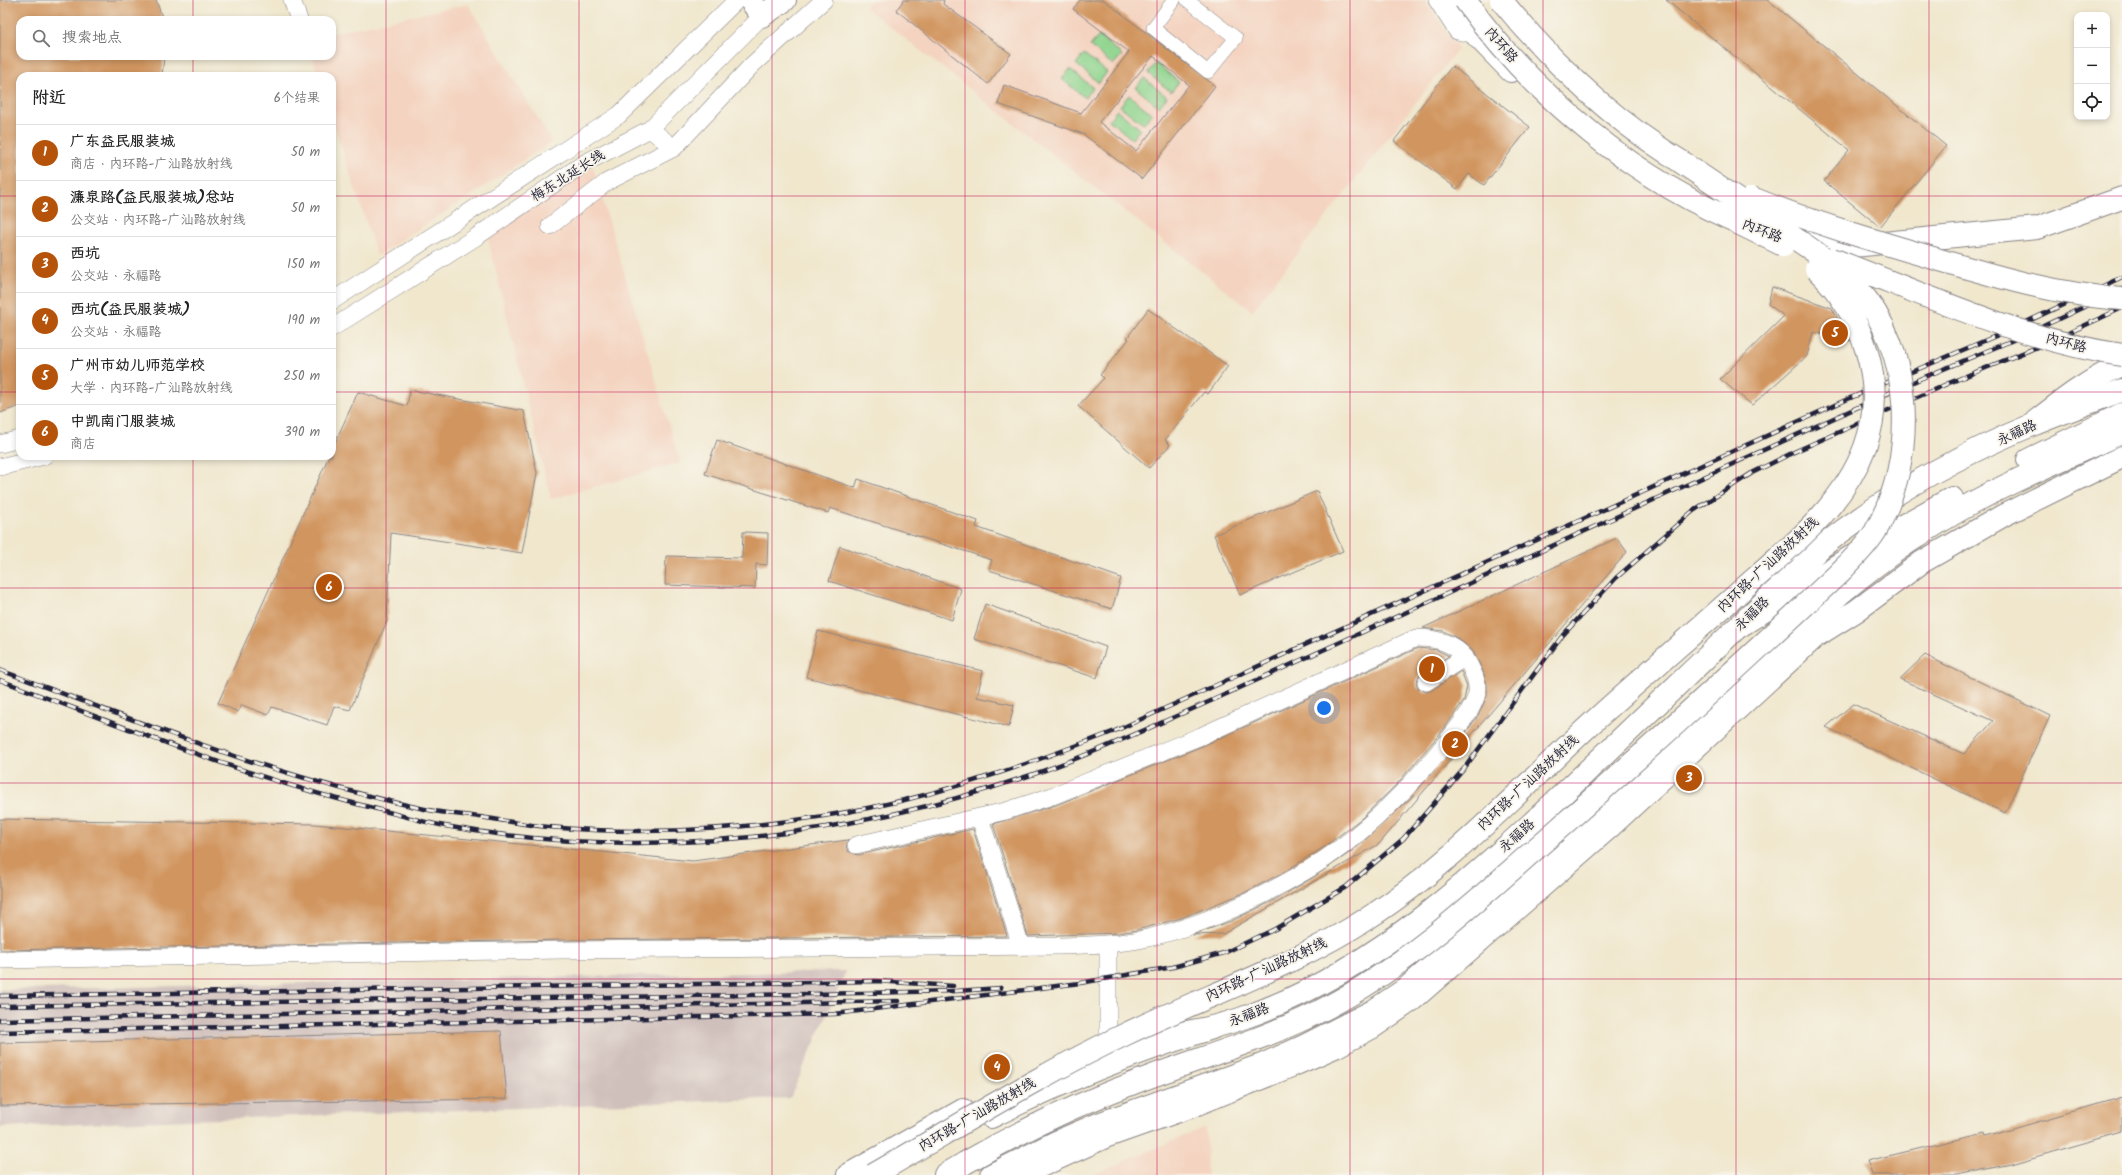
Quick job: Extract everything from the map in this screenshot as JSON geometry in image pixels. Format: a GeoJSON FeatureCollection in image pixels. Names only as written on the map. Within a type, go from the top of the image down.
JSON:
{"type":"FeatureCollection","features":[{"type":"Feature","properties":{"kind":"main road","name":"梅东北延长线"},"geometry":{"type":"LineString","coordinates":[[756,8],[785,0]]}},
{"type":"Feature","properties":{"kind":"main road"},"geometry":{"type":"LineString","coordinates":[[1452,0],[1476,35],[1541,103],[1629,170],[1719,219],[1843,247],[2037,228],[2122,198]]}},
{"type":"Feature","properties":{"kind":"main road","name":"内环路"},"geometry":{"type":"LineString","coordinates":[[1465,0],[1482,24],[1522,70],[1583,127],[1661,181],[1736,222],[1970,312],[2037,335],[2098,352],[2122,355]]}},
{"type":"Feature","properties":{"kind":"main road","name":"内环路"},"geometry":{"type":"LineString","coordinates":[[1502,0],[1544,51],[1599,103],[1675,158],[1711,179],[1745,195],[1817,223],[2026,284],[2066,293],[2122,299]]}},
{"type":"Feature","properties":{"kind":"main road"},"geometry":{"type":"LineString","coordinates":[[945,1175],[994,1146],[1073,1107],[1285,1027],[1327,1008],[1366,985],[1438,932],[1578,812],[1831,580],[1859,552],[1874,533],[1894,488],[1903,436],[1902,391],[1891,348],[1883,327],[1858,289],[1839,270],[1805,245],[1675,158]]}},
{"type":"Feature","properties":{"kind":"main road","name":"内环路-广汕路放射线"},"geometry":{"type":"LineString","coordinates":[[874,1175],[1074,1060],[1161,1018],[1279,967],[1338,936],[1395,900],[1475,832],[1591,724],[1774,561],[1825,513],[1841,493],[1855,470],[1865,446],[1872,423],[1874,400],[1868,356],[1860,331],[1851,312],[1836,289],[1819,271],[1799,255],[1773,238],[1736,222]]}},
{"type":"Feature","properties":{"kind":"main road"},"geometry":{"type":"LineString","coordinates":[[2030,426],[2073,392],[2101,374],[2122,365]]}},
{"type":"Feature","properties":{"kind":"main road","name":"永福路"},"geometry":{"type":"LineString","coordinates":[[848,1175],[1057,1060],[1085,1049],[1108,1043],[1212,1028],[1268,1008],[1343,971],[1380,948],[1418,920],[1505,847],[1550,807],[1820,548],[1846,528],[1950,464],[2030,426],[2122,390]]}},
{"type":"Feature","properties":{"kind":"main road"},"geometry":{"type":"LineString","coordinates":[[1740,626],[1886,535],[1965,491],[2122,414]]}},
{"type":"Feature","properties":{"kind":"main road"},"geometry":{"type":"LineString","coordinates":[[991,1175],[1056,1142],[1098,1124],[1264,1064],[1298,1049],[1373,1011],[1403,991],[1505,902],[1615,804],[1826,606],[1873,566],[1922,533],[1977,500],[2122,432]]}},
{"type":"Feature","properties":{"kind":"main road"},"geometry":{"type":"LineString","coordinates":[[1021,1175],[1105,1137],[1190,1107],[1296,1064],[1337,1046],[1373,1027],[1412,1000],[1612,825],[1816,636],[1856,611],[1922,562],[2004,515],[2122,457]]}},
{"type":"Feature","properties":{"kind":"main road"},"geometry":{"type":"LineString","coordinates":[[874,1175],[1052,1088],[1150,1047],[1212,1028]]}},
{"type":"Feature","properties":{"kind":"street"},"geometry":{"type":"LineString","coordinates":[[292,0],[298,16]]}},
{"type":"Feature","properties":{"kind":"street","name":"梅东北延长线"},"geometry":{"type":"LineString","coordinates":[[336,298],[619,115],[737,0]]}},
{"type":"Feature","properties":{"kind":"street"},"geometry":{"type":"LineString","coordinates":[[550,226],[608,182],[674,148],[752,65],[824,0]]}},
{"type":"Feature","properties":{"kind":"street"},"geometry":{"type":"LineString","coordinates":[[1174,0],[1153,28],[1208,72],[1236,38],[1187,0]]}},
{"type":"Feature","properties":{"kind":"street"},"geometry":{"type":"LineString","coordinates":[[1437,0],[1457,31],[1476,35]]}},
{"type":"Feature","properties":{"kind":"street","name":"梅东北延长线"},"geometry":{"type":"LineString","coordinates":[[336,325],[488,228],[583,164],[650,129],[756,8]]}},
{"type":"Feature","properties":{"kind":"street"},"geometry":{"type":"LineString","coordinates":[[650,129],[674,148]]}},
{"type":"Feature","properties":{"kind":"street"},"geometry":{"type":"LineString","coordinates":[[474,209],[488,228]]}},
{"type":"Feature","properties":{"kind":"street"},"geometry":{"type":"LineString","coordinates":[[0,444],[16,441]]}},
{"type":"Feature","properties":{"kind":"street"},"geometry":{"type":"LineString","coordinates":[[0,468],[29,460]]}},
{"type":"Feature","properties":{"kind":"street"},"geometry":{"type":"LineString","coordinates":[[0,960],[564,950],[1021,946],[1108,944],[1138,940],[1178,930],[1229,912],[1309,869],[1356,835],[1397,798],[1435,757],[1470,710],[1477,695],[1478,682],[1465,656],[1450,644],[1434,638],[1416,638],[1201,736],[1052,796],[980,818],[856,845]]}},
{"type":"Feature","properties":{"kind":"street"},"geometry":{"type":"LineString","coordinates":[[1426,682],[1465,656]]}},
{"type":"Feature","properties":{"kind":"street"},"geometry":{"type":"LineString","coordinates":[[980,818],[1021,946]]}},
{"type":"Feature","properties":{"kind":"street"},"geometry":{"type":"LineString","coordinates":[[1108,944],[1108,1043]]}},
{"type":"Feature","properties":{"kind":"shaded area"},"geometry":{"type":"Polygon","coordinates":[[[872,0],[1425,0],[1458,49],[1252,311],[865,7],[872,0]]]}},
{"type":"Feature","properties":{"kind":"shaded area"},"geometry":{"type":"Polygon","coordinates":[[[468,4],[552,142],[377,256],[336,130],[336,72],[318,72],[313,60],[336,60],[336,32],[468,4]]]}},
{"type":"Feature","properties":{"kind":"shaded area"},"geometry":{"type":"Polygon","coordinates":[[[593,167],[680,463],[551,499],[487,234],[593,167]]]}},
{"type":"Feature","properties":{"kind":"shaded area"},"geometry":{"type":"Polygon","coordinates":[[[846,971],[790,1098],[0,1127],[0,990],[846,971]]]}},
{"type":"Feature","properties":{"kind":"shaded area"},"geometry":{"type":"Polygon","coordinates":[[[1206,1127],[1207,1175],[1092,1175],[1206,1127]]]}},
{"type":"Feature","properties":{"kind":"green space"},"geometry":{"type":"Polygon","coordinates":[[[1099,36],[1122,55],[1113,65],[1090,46],[1099,36]]]}},
{"type":"Feature","properties":{"kind":"green space"},"geometry":{"type":"Polygon","coordinates":[[[1084,54],[1107,72],[1099,83],[1076,64],[1084,54]]]}},
{"type":"Feature","properties":{"kind":"green space"},"geometry":{"type":"Polygon","coordinates":[[[1156,63],[1179,82],[1171,92],[1148,73],[1156,63]]]}},
{"type":"Feature","properties":{"kind":"green space"},"geometry":{"type":"Polygon","coordinates":[[[1070,69],[1093,88],[1085,98],[1062,79],[1070,69]]]}},
{"type":"Feature","properties":{"kind":"green space"},"geometry":{"type":"Polygon","coordinates":[[[1144,78],[1167,97],[1159,107],[1136,88],[1144,78]]]}},
{"type":"Feature","properties":{"kind":"green space"},"geometry":{"type":"Polygon","coordinates":[[[1129,95],[1152,114],[1143,124],[1120,106],[1129,95]]]}},
{"type":"Feature","properties":{"kind":"green space"},"geometry":{"type":"Polygon","coordinates":[[[1117,110],[1140,129],[1132,139],[1109,120],[1117,110]]]}},
{"type":"Feature","properties":{"kind":"building"},"geometry":{"type":"Polygon","coordinates":[[[0,0],[156,0],[162,16],[16,16],[16,60],[164,60],[162,72],[16,72],[16,407],[0,413],[0,0]]]}},
{"type":"Feature","properties":{"kind":"building"},"geometry":{"type":"Polygon","coordinates":[[[904,0],[944,0],[943,4],[1011,54],[988,84],[896,10],[904,0]]]}},
{"type":"Feature","properties":{"kind":"building"},"geometry":{"type":"Polygon","coordinates":[[[1080,0],[1104,0],[1215,86],[1142,179],[1083,134],[998,104],[1004,85],[1081,113],[1129,52],[1073,9],[1080,0]],[[1153,56],[1099,122],[1136,151],[1189,85],[1153,56]]]}},
{"type":"Feature","properties":{"kind":"building"},"geometry":{"type":"Polygon","coordinates":[[[1666,0],[1768,0],[1946,146],[1880,227],[1824,181],[1849,150],[1666,0]]]}},
{"type":"Feature","properties":{"kind":"building"},"geometry":{"type":"Polygon","coordinates":[[[1452,66],[1530,127],[1484,185],[1469,174],[1457,189],[1394,141],[1452,66]]]}},
{"type":"Feature","properties":{"kind":"building"},"geometry":{"type":"Polygon","coordinates":[[[1772,287],[1832,308],[1850,341],[1813,332],[1807,356],[1752,405],[1720,379],[1784,316],[1768,304],[1772,287]]]}},
{"type":"Feature","properties":{"kind":"building"},"geometry":{"type":"Polygon","coordinates":[[[1148,309],[1228,366],[1208,394],[1204,392],[1165,440],[1170,445],[1149,468],[1078,406],[1104,378],[1100,375],[1129,339],[1127,338],[1148,309]]]}},
{"type":"Feature","properties":{"kind":"building"},"geometry":{"type":"Polygon","coordinates":[[[410,390],[524,411],[537,473],[522,553],[391,533],[387,621],[350,710],[334,706],[327,725],[272,707],[268,715],[242,705],[238,712],[218,703],[327,460],[336,460],[336,440],[358,392],[407,406],[410,390]]]}},
{"type":"Feature","properties":{"kind":"building"},"geometry":{"type":"Polygon","coordinates":[[[717,440],[855,488],[858,479],[978,521],[976,527],[1121,578],[1112,609],[989,570],[992,560],[830,508],[828,513],[705,474],[717,440]]]}},
{"type":"Feature","properties":{"kind":"building"},"geometry":{"type":"Polygon","coordinates":[[[1317,491],[1343,551],[1240,595],[1214,535],[1317,491]]]}},
{"type":"Feature","properties":{"kind":"building"},"geometry":{"type":"Polygon","coordinates":[[[743,532],[768,533],[767,565],[756,564],[755,588],[665,585],[666,556],[742,558],[743,532]]]}},
{"type":"Feature","properties":{"kind":"building"},"geometry":{"type":"Polygon","coordinates":[[[1617,538],[1627,552],[1379,844],[1223,934],[1193,935],[1231,921],[1273,901],[1314,877],[1355,849],[1411,798],[1467,731],[1479,714],[1487,696],[1487,684],[1483,671],[1473,651],[1459,639],[1443,631],[1423,628],[1617,538]]]}},
{"type":"Feature","properties":{"kind":"building"},"geometry":{"type":"Polygon","coordinates":[[[840,546],[961,589],[952,620],[829,581],[840,546]]]}},
{"type":"Feature","properties":{"kind":"building"},"geometry":{"type":"Polygon","coordinates":[[[985,604],[1106,647],[1097,678],[974,639],[985,604]]]}},
{"type":"Feature","properties":{"kind":"building"},"geometry":{"type":"Polygon","coordinates":[[[818,631],[983,671],[977,697],[1014,705],[1009,727],[806,677],[818,631]]]}},
{"type":"Feature","properties":{"kind":"building"},"geometry":{"type":"Polygon","coordinates":[[[1418,648],[1437,650],[1449,656],[1420,674],[1416,682],[1418,688],[1426,692],[1431,691],[1461,671],[1467,686],[1464,700],[1444,729],[1397,784],[1362,818],[1324,847],[1284,872],[1244,893],[1181,918],[1137,930],[1118,933],[1028,936],[993,824],[1056,805],[1205,745],[1418,648]]]}},
{"type":"Feature","properties":{"kind":"building"},"geometry":{"type":"Polygon","coordinates":[[[1925,655],[2050,716],[2005,813],[1826,727],[1853,704],[1964,754],[1993,721],[1900,679],[1925,655]]]}},
{"type":"Feature","properties":{"kind":"building"},"geometry":{"type":"Polygon","coordinates":[[[0,819],[315,824],[693,861],[848,840],[846,847],[848,851],[858,855],[973,829],[1007,936],[564,940],[0,950],[0,819]]]}},
{"type":"Feature","properties":{"kind":"building"},"geometry":{"type":"Polygon","coordinates":[[[501,1031],[507,1099],[0,1106],[0,1043],[501,1031]]]}},
{"type":"Feature","properties":{"kind":"building"},"geometry":{"type":"Polygon","coordinates":[[[2122,1097],[2122,1132],[2011,1164],[1957,1175],[1872,1175],[1867,1161],[1985,1133],[1986,1137],[2122,1097]]]}},
{"type":"Feature","properties":{"kind":"railway"},"geometry":{"type":"LineString","coordinates":[[0,670],[159,729],[265,766],[374,797],[436,811],[549,827],[631,831],[673,831],[756,825],[838,814],[908,799],[968,783],[1115,731],[1848,399],[2005,332],[2122,277]]}},
{"type":"Feature","properties":{"kind":"railway"},"geometry":{"type":"LineString","coordinates":[[0,680],[234,767],[329,796],[445,826],[518,837],[591,842],[665,842],[738,838],[811,829],[883,816],[955,799],[1025,777],[1120,741],[1922,378],[2018,338],[2122,289]]}},
{"type":"Feature","properties":{"kind":"railway"},"geometry":{"type":"LineString","coordinates":[[0,1032],[835,1014],[1080,983],[1173,967],[1224,953],[1275,929],[1346,887],[1403,839],[1463,770],[1563,635],[1616,578],[1693,511],[1752,473],[1794,452],[1949,383],[2047,343],[2122,308]]}},
{"type":"Feature","properties":{"kind":"railway"},"geometry":{"type":"LineString","coordinates":[[0,996],[876,981],[953,986]]}},
{"type":"Feature","properties":{"kind":"railway"},"geometry":{"type":"LineString","coordinates":[[0,1006],[813,994],[956,991],[1001,988]]}},
{"type":"Feature","properties":{"kind":"railway"},"geometry":{"type":"LineString","coordinates":[[0,1020],[898,1001]]}},
{"type":"Feature","properties":{"kind":"place","name":"广州市幼儿师范学校"},"geometry":{"type":"Point","coordinates":[1835,333]}},
{"type":"Feature","properties":{"kind":"place","name":"中凯南门服装城"},"geometry":{"type":"Point","coordinates":[329,587]}},
{"type":"Feature","properties":{"kind":"place","name":"广东益民服装城"},"geometry":{"type":"Point","coordinates":[1432,669]}},
{"type":"Feature","properties":{"kind":"place","name":"濂泉路(益民服装城)总站"},"geometry":{"type":"Point","coordinates":[1455,744]}},
{"type":"Feature","properties":{"kind":"place","name":"西坑"},"geometry":{"type":"Point","coordinates":[1689,778]}},
{"type":"Feature","properties":{"kind":"place","name":"西坑(益民服装城)"},"geometry":{"type":"Point","coordinates":[997,1067]}}]}
